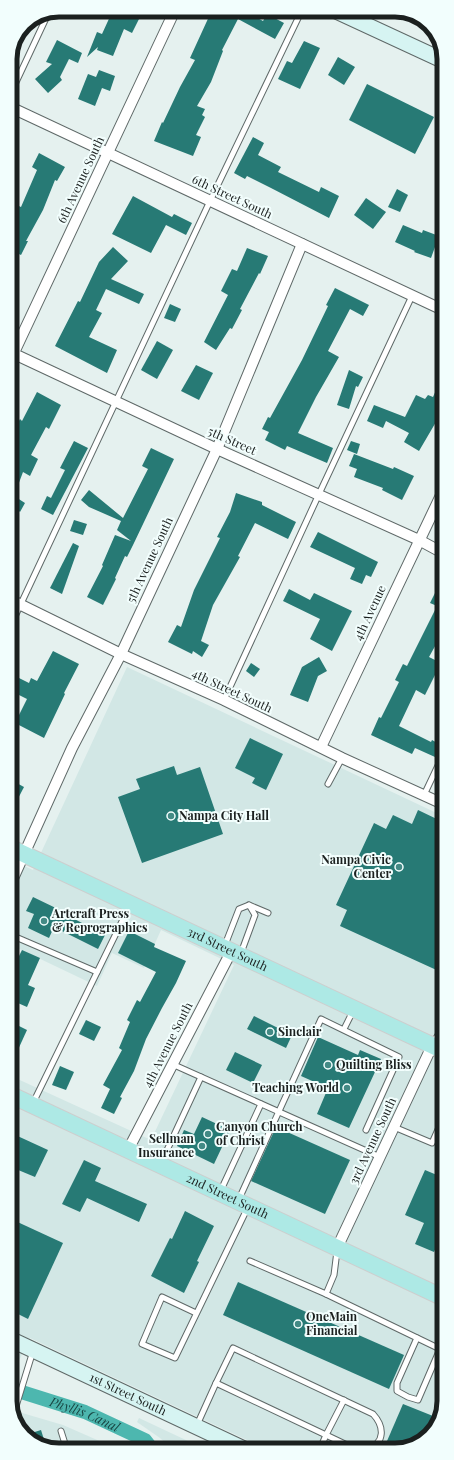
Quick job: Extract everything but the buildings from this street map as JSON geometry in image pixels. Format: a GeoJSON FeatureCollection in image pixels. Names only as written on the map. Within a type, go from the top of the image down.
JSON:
{"type":"FeatureCollection","features":[{"type":"Feature","properties":{"kind":"main road","name":"3rd Street South"},"geometry":{"type":"LineString","coordinates":[[18,851],[437,1049]]}},
{"type":"Feature","properties":{"kind":"main road","name":"2nd Street South"},"geometry":{"type":"LineString","coordinates":[[17,1098],[437,1293]]}},
{"type":"Feature","properties":{"kind":"street","name":"6th Avenue South"},"geometry":{"type":"LineString","coordinates":[[17,345],[172,17]]}},
{"type":"Feature","properties":{"kind":"street"},"geometry":{"type":"LineString","coordinates":[[349,17],[437,58]]}},
{"type":"Feature","properties":{"kind":"street","name":"6th Street South"},"geometry":{"type":"LineString","coordinates":[[17,110],[437,307]]}},
{"type":"Feature","properties":{"kind":"street","name":"5th Avenue South"},"geometry":{"type":"LineString","coordinates":[[18,851],[121,654],[218,449],[302,244]]}},
{"type":"Feature","properties":{"kind":"street","name":"5th Street"},"geometry":{"type":"LineString","coordinates":[[17,358],[117,401],[218,449],[419,540],[437,550]]}},
{"type":"Feature","properties":{"kind":"street","name":"4th Avenue"},"geometry":{"type":"LineString","coordinates":[[321,747],[437,504]]}},
{"type":"Feature","properties":{"kind":"street","name":"4th Street South"},"geometry":{"type":"LineString","coordinates":[[17,603],[121,654],[224,700],[342,758],[437,801]]}},
{"type":"Feature","properties":{"kind":"street","name":"4th Avenue South"},"geometry":{"type":"LineString","coordinates":[[128,1150],[232,952]]}},
{"type":"Feature","properties":{"kind":"street","name":"3rd Avenue South"},"geometry":{"type":"LineString","coordinates":[[338,1248],[394,1127],[437,1051]]}},
{"type":"Feature","properties":{"kind":"street","name":"1st Street South"},"geometry":{"type":"LineString","coordinates":[[17,1342],[231,1443]]}},
{"type":"Feature","properties":{"kind":"lane"},"geometry":{"type":"LineString","coordinates":[[17,612],[210,201],[299,17]]}},
{"type":"Feature","properties":{"kind":"lane"},"geometry":{"type":"LineString","coordinates":[[17,80],[45,19]]}},
{"type":"Feature","properties":{"kind":"lane"},"geometry":{"type":"LineString","coordinates":[[224,700],[412,296]]}},
{"type":"Feature","properties":{"kind":"lane"},"geometry":{"type":"LineString","coordinates":[[328,784],[342,758]]}},
{"type":"Feature","properties":{"kind":"lane"},"geometry":{"type":"LineString","coordinates":[[424,795],[437,768]]}},
{"type":"Feature","properties":{"kind":"lane"},"geometry":{"type":"LineString","coordinates":[[32,1105],[130,904]]}},
{"type":"Feature","properties":{"kind":"lane"},"geometry":{"type":"LineString","coordinates":[[232,952],[255,915],[249,905]]}},
{"type":"Feature","properties":{"kind":"lane"},"geometry":{"type":"LineString","coordinates":[[232,952],[239,909],[249,905],[268,913]]}},
{"type":"Feature","properties":{"kind":"lane"},"geometry":{"type":"LineString","coordinates":[[17,938],[97,972]]}},
{"type":"Feature","properties":{"kind":"lane"},"geometry":{"type":"LineString","coordinates":[[344,1029],[353,1009]]}},
{"type":"Feature","properties":{"kind":"lane"},"geometry":{"type":"LineString","coordinates":[[196,1313],[162,1297],[142,1344],[175,1358],[196,1313],[243,1204],[278,1112],[321,1019],[399,1057],[366,1130]]}},
{"type":"Feature","properties":{"kind":"lane"},"geometry":{"type":"LineString","coordinates":[[172,1064],[380,1158]]}},
{"type":"Feature","properties":{"kind":"lane"},"geometry":{"type":"LineString","coordinates":[[160,1165],[201,1077]]}},
{"type":"Feature","properties":{"kind":"lane"},"geometry":{"type":"LineString","coordinates":[[220,1193],[261,1104]]}},
{"type":"Feature","properties":{"kind":"lane"},"geometry":{"type":"LineString","coordinates":[[394,1127],[432,1144],[437,1132]]}},
{"type":"Feature","properties":{"kind":"lane"},"geometry":{"type":"LineString","coordinates":[[326,1294],[334,1275],[338,1248]]}},
{"type":"Feature","properties":{"kind":"lane"},"geometry":{"type":"LineString","coordinates":[[250,1261],[326,1294],[437,1348]]}},
{"type":"Feature","properties":{"kind":"lane"},"geometry":{"type":"LineString","coordinates":[[417,1338],[397,1383],[397,1391],[418,1400],[437,1356]]}},
{"type":"Feature","properties":{"kind":"lane"},"geometry":{"type":"LineString","coordinates":[[196,1427],[233,1348],[373,1414],[382,1427],[378,1443]]}},
{"type":"Feature","properties":{"kind":"lane"},"geometry":{"type":"LineString","coordinates":[[17,1402],[33,1350]]}},
{"type":"Feature","properties":{"kind":"lane"},"geometry":{"type":"LineString","coordinates":[[216,1383],[343,1443]]}},
{"type":"Feature","properties":{"kind":"lane"},"geometry":{"type":"LineString","coordinates":[[323,1443],[344,1400]]}},
{"type":"Feature","properties":{"kind":"lane"},"geometry":{"type":"LineString","coordinates":[[61,1431],[65,1443]]}},
{"type":"Feature","properties":{"kind":"shaded area"},"geometry":{"type":"Polygon","coordinates":[[[127,667],[437,813],[437,1406],[435,1415],[423,1433],[411,1440],[400,1443],[253,1443],[30,1338],[17,1365],[17,1079],[151,1140],[234,965],[161,930],[144,968],[112,953],[97,986],[17,948],[17,863],[33,870],[127,667]]]}},
{"type":"Feature","properties":{"kind":"shaded area"},"geometry":{"type":"Polygon","coordinates":[[[18,1412],[63,1425],[104,1443],[56,1443],[43,1440],[31,1433],[18,1412]]]}},
{"type":"Feature","properties":{"kind":"shaded area"},"geometry":{"type":"Polygon","coordinates":[[[139,1418],[192,1443],[165,1443],[137,1422],[139,1418]]]}},
{"type":"Feature","properties":{"kind":"waterway","name":"Phyllis Canal"},"geometry":{"type":"LineString","coordinates":[[17,1391],[85,1412],[145,1440],[147,1443]]}},
{"type":"Feature","properties":{"kind":"place","name":"Nampa City Hall"},"geometry":{"type":"Point","coordinates":[171,816]}},
{"type":"Feature","properties":{"kind":"place","name":"Nampa Civic Center"},"geometry":{"type":"Point","coordinates":[399,867]}},
{"type":"Feature","properties":{"kind":"place","name":"Artcraft Press & Reprographics"},"geometry":{"type":"Point","coordinates":[44,921]}},
{"type":"Feature","properties":{"kind":"place","name":"Sinclair"},"geometry":{"type":"Point","coordinates":[270,1032]}},
{"type":"Feature","properties":{"kind":"place","name":"Quilting Bliss"},"geometry":{"type":"Point","coordinates":[328,1065]}},
{"type":"Feature","properties":{"kind":"place","name":"Teaching World"},"geometry":{"type":"Point","coordinates":[347,1088]}},
{"type":"Feature","properties":{"kind":"place","name":"Canyon Church of Christ"},"geometry":{"type":"Point","coordinates":[208,1134]}},
{"type":"Feature","properties":{"kind":"place","name":"Sellman Insurance"},"geometry":{"type":"Point","coordinates":[202,1146]}},
{"type":"Feature","properties":{"kind":"place","name":"OneMain Financial"},"geometry":{"type":"Point","coordinates":[298,1324]}}]}
